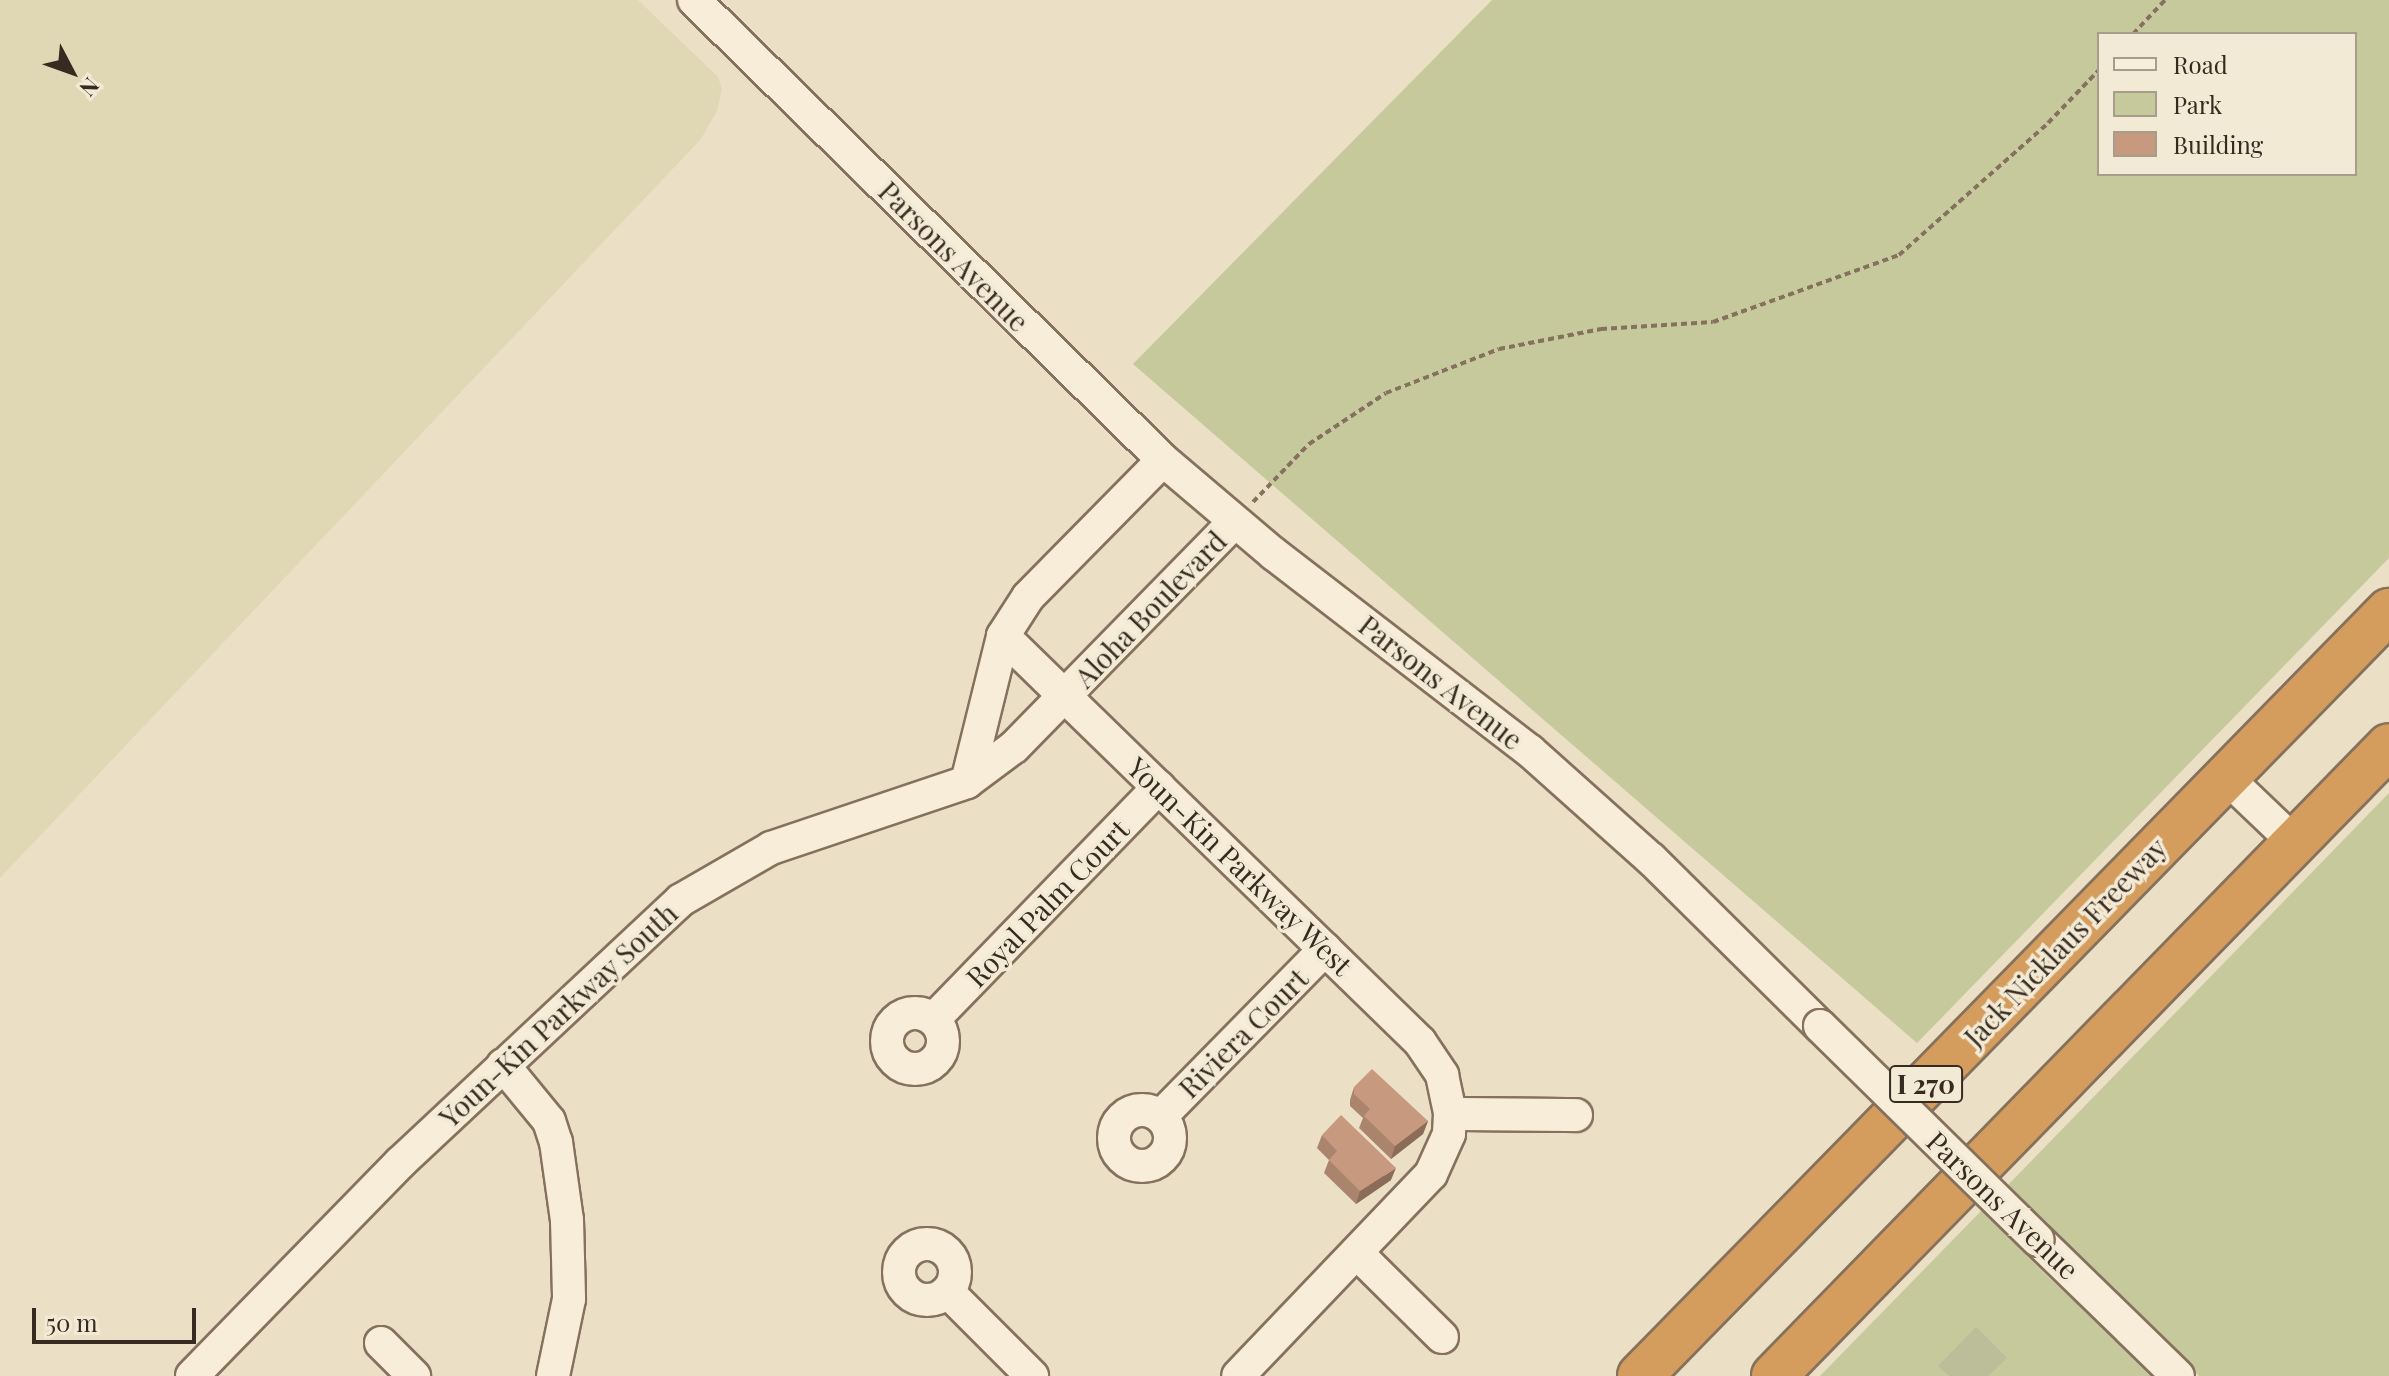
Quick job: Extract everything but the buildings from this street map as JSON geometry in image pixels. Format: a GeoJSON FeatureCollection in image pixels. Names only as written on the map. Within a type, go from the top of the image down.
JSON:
{"type":"FeatureCollection","features":[{"type":"Feature","properties":{"kind":"highway","name":"Jack Nicklaus Freeway"},"geometry":{"type":"LineString","coordinates":[[1640,1376],[2389,611]]}},
{"type":"Feature","properties":{"kind":"highway"},"geometry":{"type":"LineString","coordinates":[[1774,1376],[2389,746]]}},
{"type":"Feature","properties":{"kind":"street","name":"Parsons Avenue"},"geometry":{"type":"LineString","coordinates":[[694,0],[1163,460],[1234,522],[1530,751],[1651,859],[2178,1376]]}},
{"type":"Feature","properties":{"kind":"street"},"geometry":{"type":"LineString","coordinates":[[967,782],[1003,636],[1028,597],[1163,460]]}},
{"type":"Feature","properties":{"kind":"street","name":"Aloha Boulevard"},"geometry":{"type":"LineString","coordinates":[[1065,697],[1234,522]]}},
{"type":"Feature","properties":{"kind":"street","name":"Youn-Kin Parkway West"},"geometry":{"type":"LineString","coordinates":[[1003,636],[1325,949],[1432,1058],[1450,1114]]}},
{"type":"Feature","properties":{"kind":"street","name":"Youn-Kin Parkway South"},"geometry":{"type":"LineString","coordinates":[[192,1376],[503,1065],[638,936],[726,871],[817,831],[967,782],[1014,747],[1065,697]]}},
{"type":"Feature","properties":{"kind":"street"},"geometry":{"type":"LineString","coordinates":[[2226,777],[2294,842]]}},
{"type":"Feature","properties":{"kind":"street","name":"Royal Palm Court"},"geometry":{"type":"LineString","coordinates":[[934,1019],[1159,787]]}},
{"type":"Feature","properties":{"kind":"street","name":"Riviera Court"},"geometry":{"type":"LineString","coordinates":[[1161,1116],[1325,949]]}},
{"type":"Feature","properties":{"kind":"street"},"geometry":{"type":"LineString","coordinates":[[503,1065],[549,1121],[556,1142],[567,1220],[569,1299],[553,1376]]}},
{"type":"Feature","properties":{"kind":"street"},"geometry":{"type":"LineString","coordinates":[[1238,1376],[1358,1254],[1431,1174],[1449,1134],[1450,1114],[1576,1115]]}},
{"type":"Feature","properties":{"kind":"street"},"geometry":{"type":"LineString","coordinates":[[1358,1254],[1442,1337]]}},
{"type":"Feature","properties":{"kind":"street"},"geometry":{"type":"LineString","coordinates":[[948,1292],[1032,1376]]}},
{"type":"Feature","properties":{"kind":"street"},"geometry":{"type":"LineString","coordinates":[[381,1343],[414,1376]]}},
{"type":"Feature","properties":{"kind":"path"},"geometry":{"type":"LineString","coordinates":[[2135,32],[2165,0]]}},
{"type":"Feature","properties":{"kind":"path"},"geometry":{"type":"LineString","coordinates":[[1234,522],[1309,444],[1386,393],[1499,349],[1601,329],[1713,322],[1899,255],[2048,123],[2097,72]]}},
{"type":"Feature","properties":{"kind":"shaded area"},"geometry":{"type":"Polygon","coordinates":[[[0,0],[638,0],[718,77],[722,89],[717,111],[701,139],[0,878],[0,0]]]}},
{"type":"Feature","properties":{"kind":"green space"},"geometry":{"type":"Polygon","coordinates":[[[1492,0],[2389,0],[2389,558],[1917,1043],[1133,364],[1492,0]]]}},
{"type":"Feature","properties":{"kind":"green space"},"geometry":{"type":"Polygon","coordinates":[[[2389,793],[2389,1376],[2199,1376],[2008,1185],[2389,793]]]}},
{"type":"Feature","properties":{"kind":"green space"},"geometry":{"type":"Polygon","coordinates":[[[1982,1210],[2047,1276],[2157,1376],[1989,1376],[2006,1358],[1939,1365],[1949,1376],[1820,1376],[1982,1210]]]}},
{"type":"Feature","properties":{"kind":"green space"},"geometry":{"type":"Polygon","coordinates":[[[1976,1327],[2007,1358],[1989,1376],[1949,1376],[1938,1366],[1976,1327]]]}}]}
